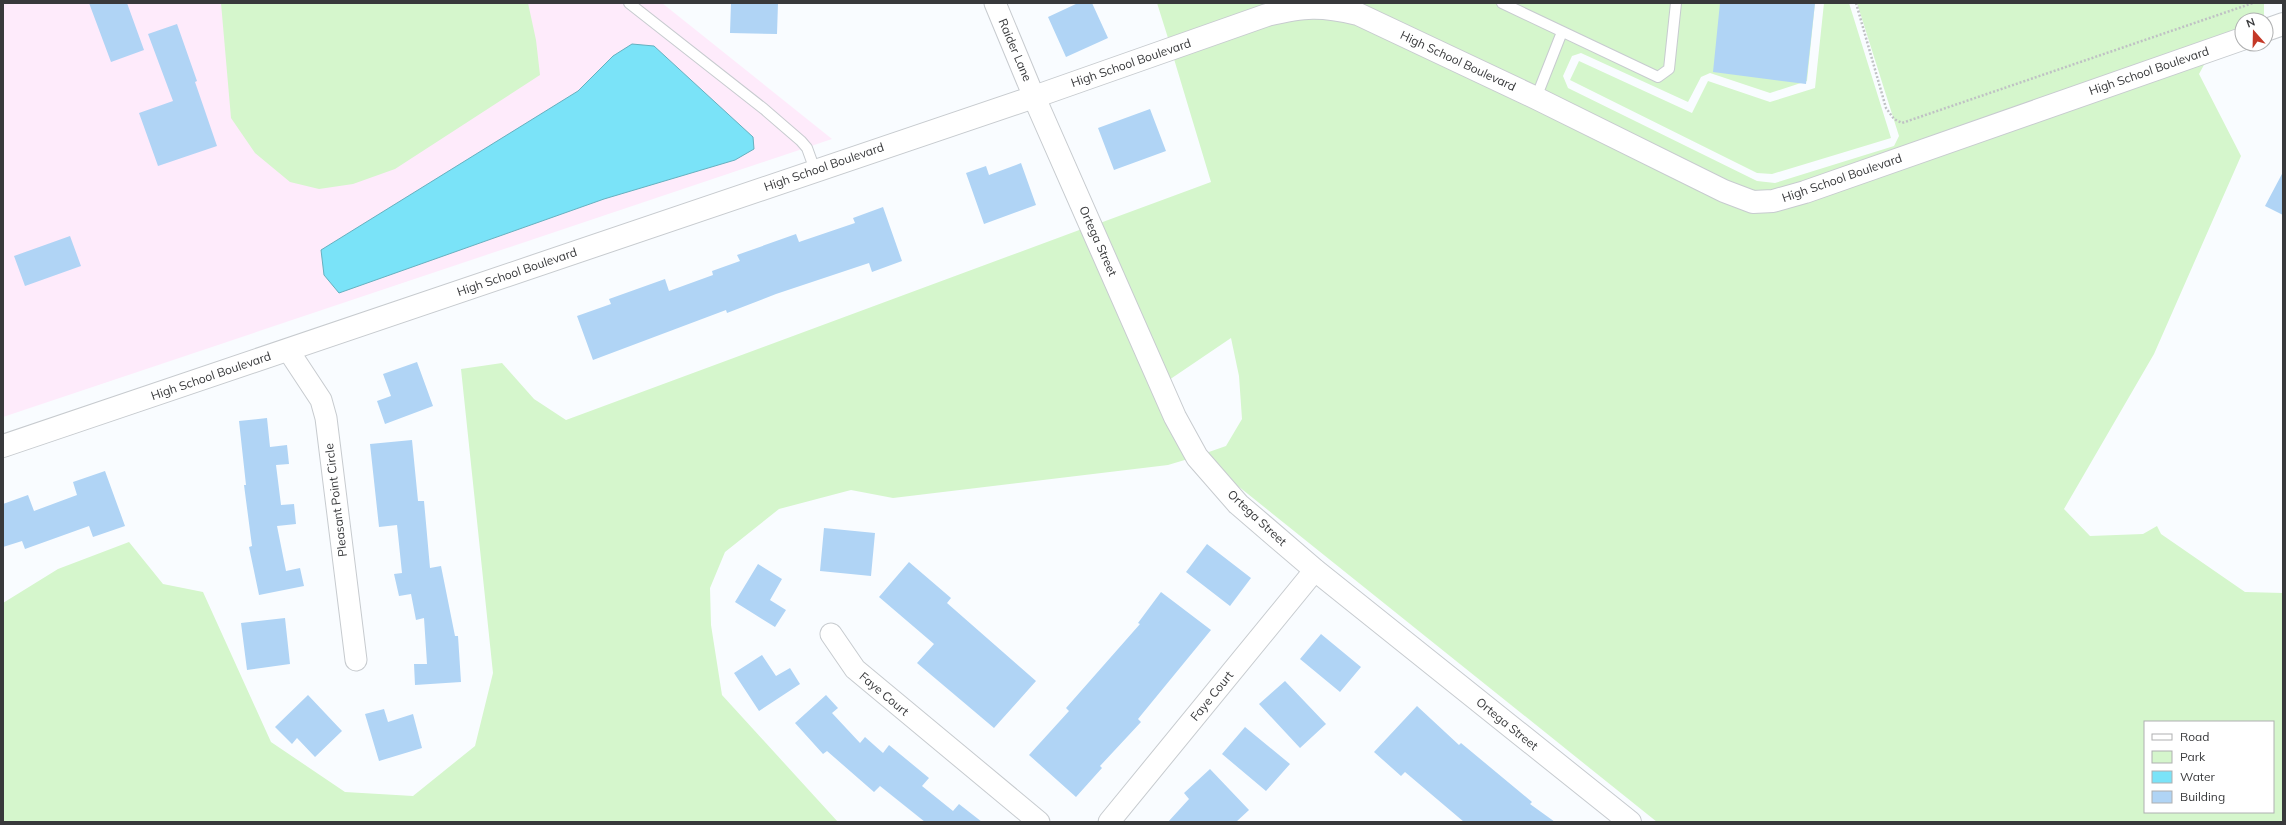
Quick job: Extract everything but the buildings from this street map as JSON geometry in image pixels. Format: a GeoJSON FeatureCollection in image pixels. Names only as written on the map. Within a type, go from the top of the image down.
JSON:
{"type":"FeatureCollection","features":[{"type":"Feature","properties":{"kind":"street","name":"Raider Lane"},"geometry":{"type":"LineString","coordinates":[[995,3],[1034,97]]}},
{"type":"Feature","properties":{"kind":"street","name":"High School Boulevard"},"geometry":{"type":"LineString","coordinates":[[3,446],[1034,97],[1267,15],[1296,8],[1327,7],[1358,14],[1536,98],[1724,191],[1753,202],[1773,201],[1805,192],[2234,42]]}},
{"type":"Feature","properties":{"kind":"street","name":"Ortega Street"},"geometry":{"type":"LineString","coordinates":[[1034,97],[1175,417],[1197,456],[1238,504],[1315,570],[1630,822]]}},
{"type":"Feature","properties":{"kind":"street","name":"Pleasant Point Circle"},"geometry":{"type":"LineString","coordinates":[[288,350],[321,400],[326,418],[356,660]]}},
{"type":"Feature","properties":{"kind":"street","name":"Faye Court"},"geometry":{"type":"LineString","coordinates":[[1109,822],[1315,570]]}},
{"type":"Feature","properties":{"kind":"street","name":"Faye Court"},"geometry":{"type":"LineString","coordinates":[[831,634],[855,669],[1039,822]]}},
{"type":"Feature","properties":{"kind":"lane"},"geometry":{"type":"LineString","coordinates":[[629,3],[764,109],[801,141],[807,148],[815,170]]}},
{"type":"Feature","properties":{"kind":"lane"},"geometry":{"type":"LineString","coordinates":[[1502,3],[1658,78],[1669,69],[1676,3]]}},
{"type":"Feature","properties":{"kind":"lane"},"geometry":{"type":"LineString","coordinates":[[1536,98],[1562,32]]}},
{"type":"Feature","properties":{"kind":"path"},"geometry":{"type":"LineString","coordinates":[[1856,3],[1886,108],[1894,120],[1902,122],[2253,3]]}},
{"type":"Feature","properties":{"kind":"shaded area"},"geometry":{"type":"Polygon","coordinates":[[[3,3],[662,3],[832,139],[3,417],[3,3]]]}},
{"type":"Feature","properties":{"kind":"green space"},"geometry":{"type":"Polygon","coordinates":[[[221,3],[528,3],[536,40],[540,75],[395,169],[353,184],[319,189],[290,182],[255,153],[231,118],[221,3]]]}},
{"type":"Feature","properties":{"kind":"green space"},"geometry":{"type":"Polygon","coordinates":[[[1157,3],[1270,3],[1168,38],[1157,3]]]}},
{"type":"Feature","properties":{"kind":"green space"},"geometry":{"type":"Polygon","coordinates":[[[1354,3],[1815,3],[1807,81],[1770,93],[1710,73],[1701,77],[1688,102],[1581,53],[1572,56],[1563,76],[1568,88],[1757,181],[1775,183],[1894,146],[1899,136],[1857,3],[2264,3],[2264,12],[2234,12],[2234,31],[1802,181],[1771,191],[1754,191],[1727,181],[1354,3]]]}},
{"type":"Feature","properties":{"kind":"green space"},"geometry":{"type":"Polygon","coordinates":[[[1824,3],[1849,3],[1891,138],[1772,174],[1757,173],[1570,80],[1579,61],[1692,113],[1708,81],[1770,102],[1815,88],[1824,3]]]}},
{"type":"Feature","properties":{"kind":"green space"},"geometry":{"type":"Polygon","coordinates":[[[1327,17],[1356,24],[1752,212],[2205,63],[2199,74],[2241,156],[2154,354],[2064,509],[2090,536],[2143,534],[2157,526],[2161,534],[2245,592],[2283,593],[2283,822],[1657,822],[1228,478],[1206,453],[1226,446],[1242,419],[1239,376],[1231,338],[1169,380],[1100,223],[1211,182],[1174,59],[1276,23],[1298,18],[1327,17]]]}},
{"type":"Feature","properties":{"kind":"green space"},"geometry":{"type":"Polygon","coordinates":[[[1082,229],[1188,459],[1168,465],[893,498],[851,490],[779,509],[725,552],[710,588],[711,625],[722,695],[838,822],[3,822],[3,603],[58,569],[129,542],[163,584],[203,592],[271,742],[345,792],[413,796],[475,746],[493,673],[461,369],[502,363],[534,399],[566,420],[1082,229]]]}},
{"type":"Feature","properties":{"kind":"water"},"geometry":{"type":"Polygon","coordinates":[[[632,44],[654,46],[753,137],[754,149],[735,160],[604,199],[339,293],[324,275],[321,250],[578,91],[613,56],[632,44]]]}}]}
